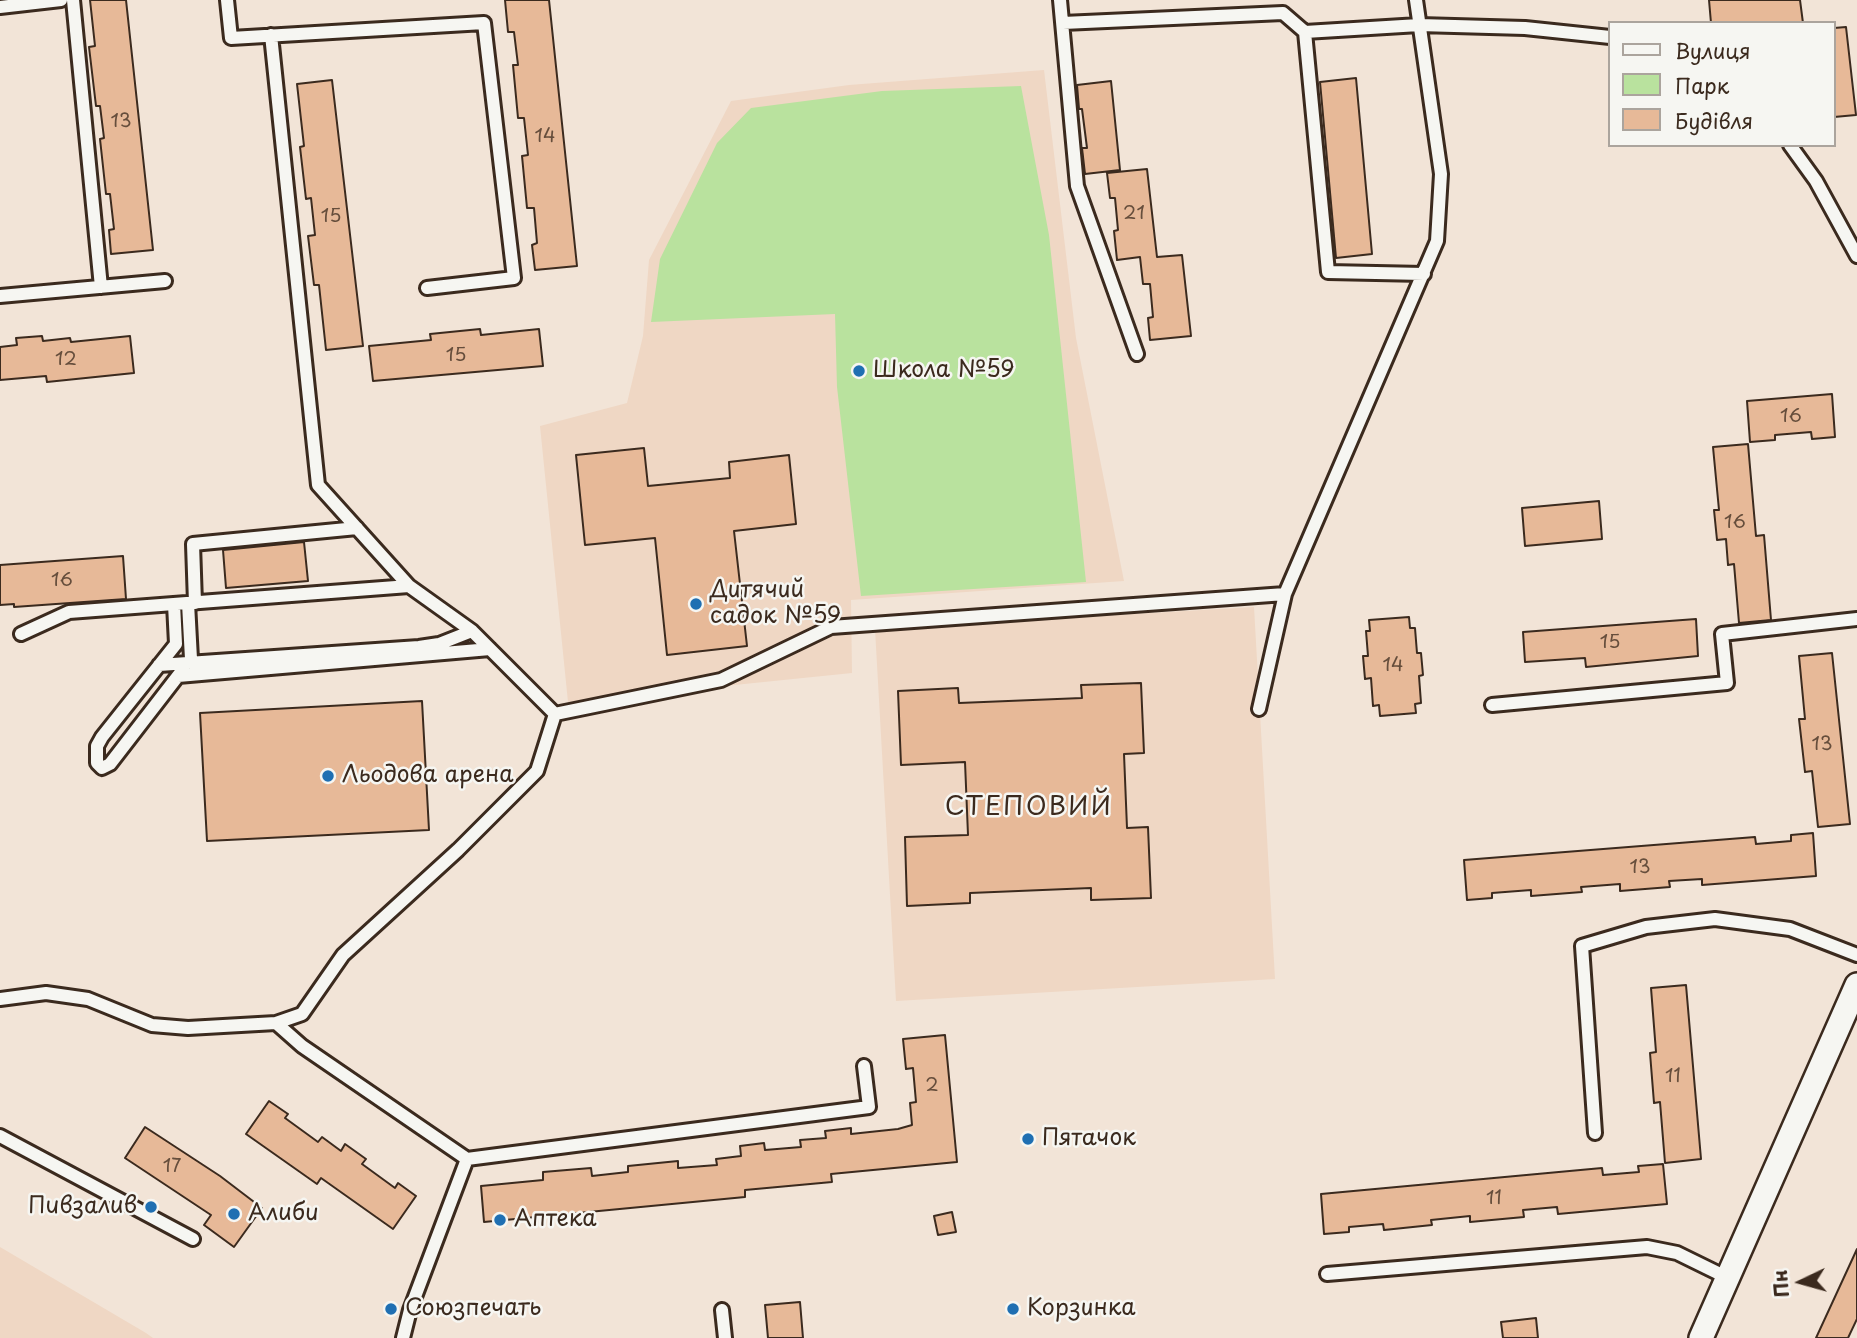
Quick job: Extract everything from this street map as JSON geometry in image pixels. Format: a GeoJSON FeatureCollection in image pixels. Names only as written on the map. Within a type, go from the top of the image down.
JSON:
{"type":"FeatureCollection","features":[{"type":"Feature","properties":{"kind":"street"},"geometry":{"type":"LineString","coordinates":[[1702,1338],[1857,985]]}},
{"type":"Feature","properties":{"kind":"lane"},"geometry":{"type":"LineString","coordinates":[[0,7],[61,0]]}},
{"type":"Feature","properties":{"kind":"lane"},"geometry":{"type":"LineString","coordinates":[[73,0],[101,287]]}},
{"type":"Feature","properties":{"kind":"lane"},"geometry":{"type":"LineString","coordinates":[[227,0],[231,38],[484,23],[514,278],[427,288]]}},
{"type":"Feature","properties":{"kind":"lane"},"geometry":{"type":"LineString","coordinates":[[1060,0],[1077,186],[1137,354]]}},
{"type":"Feature","properties":{"kind":"lane"},"geometry":{"type":"LineString","coordinates":[[1259,709],[1285,594],[1437,241],[1441,174],[1416,0]]}},
{"type":"Feature","properties":{"kind":"lane"},"geometry":{"type":"LineString","coordinates":[[1063,23],[1283,13],[1305,32],[1328,272],[1424,274]]}},
{"type":"Feature","properties":{"kind":"lane"},"geometry":{"type":"LineString","coordinates":[[1305,32],[1419,26],[1525,28],[1608,37]]}},
{"type":"Feature","properties":{"kind":"lane"},"geometry":{"type":"LineString","coordinates":[[271,36],[318,485],[409,586],[472,631],[555,713]]}},
{"type":"Feature","properties":{"kind":"lane"},"geometry":{"type":"LineString","coordinates":[[1791,147],[1816,181],[1857,256]]}},
{"type":"Feature","properties":{"kind":"lane"},"geometry":{"type":"LineString","coordinates":[[0,296],[165,281]]}},
{"type":"Feature","properties":{"kind":"lane"},"geometry":{"type":"LineString","coordinates":[[174,604],[176,644],[102,737],[97,746],[99,767],[107,768],[191,660],[193,544],[357,527]]}},
{"type":"Feature","properties":{"kind":"lane"},"geometry":{"type":"LineString","coordinates":[[21,634],[69,612],[409,586]]}},
{"type":"Feature","properties":{"kind":"lane"},"geometry":{"type":"LineString","coordinates":[[555,713],[721,680],[831,627],[1285,594]]}},
{"type":"Feature","properties":{"kind":"lane"},"geometry":{"type":"LineString","coordinates":[[1492,705],[1727,683],[1722,634],[1857,619]]}},
{"type":"Feature","properties":{"kind":"lane"},"geometry":{"type":"LineString","coordinates":[[159,665],[439,645],[472,631]]}},
{"type":"Feature","properties":{"kind":"lane"},"geometry":{"type":"LineString","coordinates":[[178,676],[490,649]]}},
{"type":"Feature","properties":{"kind":"lane"},"geometry":{"type":"LineString","coordinates":[[0,999],[46,993],[88,999],[152,1025],[187,1028],[276,1023],[302,1014],[343,955],[458,850],[537,771],[555,713]]}},
{"type":"Feature","properties":{"kind":"lane"},"geometry":{"type":"LineString","coordinates":[[1595,1133],[1582,946],[1646,927],[1715,919],[1790,929],[1857,955]]}},
{"type":"Feature","properties":{"kind":"lane"},"geometry":{"type":"LineString","coordinates":[[276,1023],[302,1046],[467,1159],[869,1107],[864,1066]]}},
{"type":"Feature","properties":{"kind":"lane"},"geometry":{"type":"LineString","coordinates":[[0,1136],[193,1239]]}},
{"type":"Feature","properties":{"kind":"lane"},"geometry":{"type":"LineString","coordinates":[[403,1338],[410,1310],[467,1159]]}},
{"type":"Feature","properties":{"kind":"lane"},"geometry":{"type":"LineString","coordinates":[[1327,1274],[1647,1247],[1677,1253],[1728,1278]]}},
{"type":"Feature","properties":{"kind":"lane"},"geometry":{"type":"LineString","coordinates":[[722,1310],[725,1338]]}},
{"type":"Feature","properties":{"kind":"shaded area","name":"Школа №59"},"geometry":{"type":"Polygon","coordinates":[[[1044,70],[1076,338],[1124,581],[851,600],[852,673],[568,702],[540,426],[627,403],[643,336],[649,260],[731,101],[849,85],[1044,70]]]}},
{"type":"Feature","properties":{"kind":"shaded area"},"geometry":{"type":"Polygon","coordinates":[[[1254,607],[1275,979],[896,1001],[875,629],[1254,607]]]}},
{"type":"Feature","properties":{"kind":"shaded area"},"geometry":{"type":"Polygon","coordinates":[[[0,1247],[146,1333],[153,1338],[0,1338],[0,1247]]]}},
{"type":"Feature","properties":{"kind":"green space"},"geometry":{"type":"Polygon","coordinates":[[[1021,86],[1049,235],[1086,582],[861,596],[837,387],[835,314],[651,322],[660,259],[717,143],[751,108],[882,91],[1021,86]]]}},
{"type":"Feature","properties":{"kind":"building"},"geometry":{"type":"Polygon","coordinates":[[[90,0],[126,0],[153,250],[111,254],[109,230],[114,229],[110,194],[106,194],[100,139],[104,138],[100,106],[96,106],[89,47],[95,46],[90,0]]]}},
{"type":"Feature","properties":{"kind":"building"},"geometry":{"type":"Polygon","coordinates":[[[505,0],[549,0],[577,266],[535,270],[532,245],[537,243],[534,208],[527,208],[522,156],[528,155],[524,118],[518,118],[513,65],[518,65],[514,32],[508,32],[505,0]]]}},
{"type":"Feature","properties":{"kind":"building"},"geometry":{"type":"Polygon","coordinates":[[[1709,0],[1800,0],[1803,21],[1711,21],[1709,0]]]}},
{"type":"Feature","properties":{"kind":"building"},"geometry":{"type":"Polygon","coordinates":[[[1846,27],[1856,115],[1836,117],[1836,28],[1846,27]]]}},
{"type":"Feature","properties":{"kind":"building"},"geometry":{"type":"Polygon","coordinates":[[[1356,78],[1372,254],[1336,258],[1320,82],[1356,78]]]}},
{"type":"Feature","properties":{"kind":"building"},"geometry":{"type":"Polygon","coordinates":[[[332,80],[363,346],[326,350],[319,285],[314,285],[308,236],[315,235],[311,198],[306,199],[300,147],[304,146],[297,84],[332,80]]]}},
{"type":"Feature","properties":{"kind":"building"},"geometry":{"type":"Polygon","coordinates":[[[1111,81],[1120,170],[1085,174],[1082,148],[1087,148],[1077,85],[1111,81]]]}},
{"type":"Feature","properties":{"kind":"building"},"geometry":{"type":"Polygon","coordinates":[[[1147,169],[1157,257],[1182,255],[1191,336],[1150,340],[1148,318],[1153,317],[1150,284],[1143,284],[1140,257],[1117,260],[1115,198],[1110,198],[1107,173],[1147,169]]]}},
{"type":"Feature","properties":{"kind":"building"},"geometry":{"type":"Polygon","coordinates":[[[480,329],[481,335],[539,329],[543,366],[373,381],[369,346],[431,340],[430,334],[480,329]]]}},
{"type":"Feature","properties":{"kind":"building"},"geometry":{"type":"Polygon","coordinates":[[[42,336],[43,341],[70,338],[71,342],[130,336],[134,373],[47,382],[46,376],[0,380],[0,347],[17,345],[16,338],[42,336]]]}},
{"type":"Feature","properties":{"kind":"building"},"geometry":{"type":"Polygon","coordinates":[[[1832,394],[1835,437],[1812,439],[1811,432],[1775,435],[1775,440],[1750,442],[1747,401],[1832,394]]]}},
{"type":"Feature","properties":{"kind":"building"},"geometry":{"type":"Polygon","coordinates":[[[1748,444],[1756,536],[1764,535],[1771,620],[1739,623],[1734,564],[1728,565],[1726,539],[1717,540],[1714,510],[1719,510],[1713,447],[1748,444]]]}},
{"type":"Feature","properties":{"kind":"building"},"geometry":{"type":"Polygon","coordinates":[[[644,448],[648,486],[730,478],[729,462],[789,455],[796,524],[734,531],[747,646],[667,655],[655,538],[585,545],[576,455],[644,448]]]}},
{"type":"Feature","properties":{"kind":"building"},"geometry":{"type":"Polygon","coordinates":[[[1599,501],[1602,539],[1525,546],[1522,508],[1599,501]]]}},
{"type":"Feature","properties":{"kind":"building"},"geometry":{"type":"Polygon","coordinates":[[[304,542],[308,581],[226,588],[223,550],[304,542]]]}},
{"type":"Feature","properties":{"kind":"building"},"geometry":{"type":"Polygon","coordinates":[[[123,556],[126,599],[14,607],[14,604],[0,605],[0,565],[123,556]]]}},
{"type":"Feature","properties":{"kind":"building"},"geometry":{"type":"Polygon","coordinates":[[[1409,617],[1410,628],[1415,628],[1417,653],[1421,653],[1421,703],[1415,704],[1416,713],[1380,716],[1379,705],[1373,706],[1371,678],[1365,679],[1363,656],[1368,656],[1366,631],[1370,631],[1369,620],[1409,617]]]}},
{"type":"Feature","properties":{"kind":"building"},"geometry":{"type":"Polygon","coordinates":[[[1696,619],[1698,656],[1586,667],[1585,658],[1525,662],[1523,632],[1696,619]]]}},
{"type":"Feature","properties":{"kind":"building"},"geometry":{"type":"Polygon","coordinates":[[[1832,653],[1850,824],[1818,827],[1812,771],[1805,772],[1799,719],[1805,719],[1799,656],[1832,653]]]}},
{"type":"Feature","properties":{"kind":"building"},"geometry":{"type":"Polygon","coordinates":[[[1141,683],[1144,753],[1124,754],[1127,828],[1148,827],[1151,898],[1091,900],[1091,888],[970,893],[970,903],[907,906],[905,837],[968,835],[965,762],[901,765],[898,691],[958,688],[959,703],[1082,698],[1081,685],[1141,683]]]}},
{"type":"Feature","properties":{"kind":"building"},"geometry":{"type":"Polygon","coordinates":[[[422,701],[429,830],[207,841],[200,713],[422,701]]]}},
{"type":"Feature","properties":{"kind":"building"},"geometry":{"type":"Polygon","coordinates":[[[1813,833],[1816,876],[1702,885],[1702,879],[1669,881],[1670,887],[1620,891],[1620,884],[1581,887],[1582,892],[1531,896],[1531,890],[1492,893],[1492,898],[1467,900],[1464,860],[1755,837],[1756,844],[1791,841],[1791,835],[1813,833]]]}},
{"type":"Feature","properties":{"kind":"building"},"geometry":{"type":"Polygon","coordinates":[[[1686,985],[1701,1159],[1665,1163],[1660,1102],[1654,1103],[1650,1053],[1656,1052],[1651,988],[1686,985]]]}},
{"type":"Feature","properties":{"kind":"building"},"geometry":{"type":"Polygon","coordinates":[[[945,1035],[957,1162],[831,1174],[832,1182],[745,1190],[745,1197],[484,1222],[481,1186],[543,1180],[543,1172],[591,1168],[592,1176],[628,1172],[628,1166],[678,1161],[678,1168],[717,1165],[716,1159],[741,1156],[740,1146],[764,1143],[765,1150],[801,1147],[800,1140],[826,1138],[825,1131],[851,1128],[851,1134],[912,1125],[910,1103],[916,1102],[913,1068],[906,1069],[903,1039],[945,1035]]]}},
{"type":"Feature","properties":{"kind":"building"},"geometry":{"type":"Polygon","coordinates":[[[269,1101],[288,1114],[285,1118],[318,1142],[322,1137],[341,1151],[345,1144],[366,1159],[362,1164],[395,1188],[398,1183],[416,1196],[393,1229],[321,1178],[317,1184],[246,1134],[269,1101]]]}},
{"type":"Feature","properties":{"kind":"building"},"geometry":{"type":"Polygon","coordinates":[[[145,1127],[220,1176],[262,1208],[234,1247],[204,1225],[211,1215],[125,1158],[145,1127]]]}},
{"type":"Feature","properties":{"kind":"building"},"geometry":{"type":"Polygon","coordinates":[[[1663,1164],[1667,1204],[1558,1214],[1557,1207],[1523,1210],[1524,1217],[1470,1222],[1470,1216],[1431,1220],[1432,1225],[1384,1230],[1383,1224],[1349,1227],[1349,1232],[1324,1234],[1321,1194],[1602,1168],[1603,1175],[1639,1172],[1638,1166],[1663,1164]]]}},
{"type":"Feature","properties":{"kind":"building"},"geometry":{"type":"Polygon","coordinates":[[[952,1212],[956,1232],[938,1235],[934,1216],[952,1212]]]}},
{"type":"Feature","properties":{"kind":"building"},"geometry":{"type":"Polygon","coordinates":[[[1857,1249],[1857,1319],[1848,1338],[1816,1338],[1857,1249]]]}},
{"type":"Feature","properties":{"kind":"building"},"geometry":{"type":"Polygon","coordinates":[[[800,1302],[803,1338],[768,1338],[765,1305],[800,1302]]]}},
{"type":"Feature","properties":{"kind":"building"},"geometry":{"type":"Polygon","coordinates":[[[1536,1318],[1538,1338],[1503,1338],[1501,1322],[1536,1318]]]}},
{"type":"Feature","properties":{"kind":"place","name":"Школа №59"},"geometry":{"type":"Point","coordinates":[859,371]}},
{"type":"Feature","properties":{"kind":"place","name":"Дитячий садок №59"},"geometry":{"type":"Point","coordinates":[696,604]}},
{"type":"Feature","properties":{"kind":"place","name":"Льодова арена"},"geometry":{"type":"Point","coordinates":[328,776]}},
{"type":"Feature","properties":{"kind":"place","name":"Пятачок"},"geometry":{"type":"Point","coordinates":[1028,1139]}},
{"type":"Feature","properties":{"kind":"place","name":"Пивзалив"},"geometry":{"type":"Point","coordinates":[151,1207]}},
{"type":"Feature","properties":{"kind":"place","name":"Алиби"},"geometry":{"type":"Point","coordinates":[234,1214]}},
{"type":"Feature","properties":{"kind":"place","name":"Аптека"},"geometry":{"type":"Point","coordinates":[500,1220]}},
{"type":"Feature","properties":{"kind":"place","name":"Союзпечать"},"geometry":{"type":"Point","coordinates":[391,1309]}},
{"type":"Feature","properties":{"kind":"place","name":"Корзинка"},"geometry":{"type":"Point","coordinates":[1013,1309]}},
{"type":"Feature","properties":{"kind":"district","name":"СТЕПОВИЙ"},"geometry":{"type":"Point","coordinates":[1029,808]}}]}
